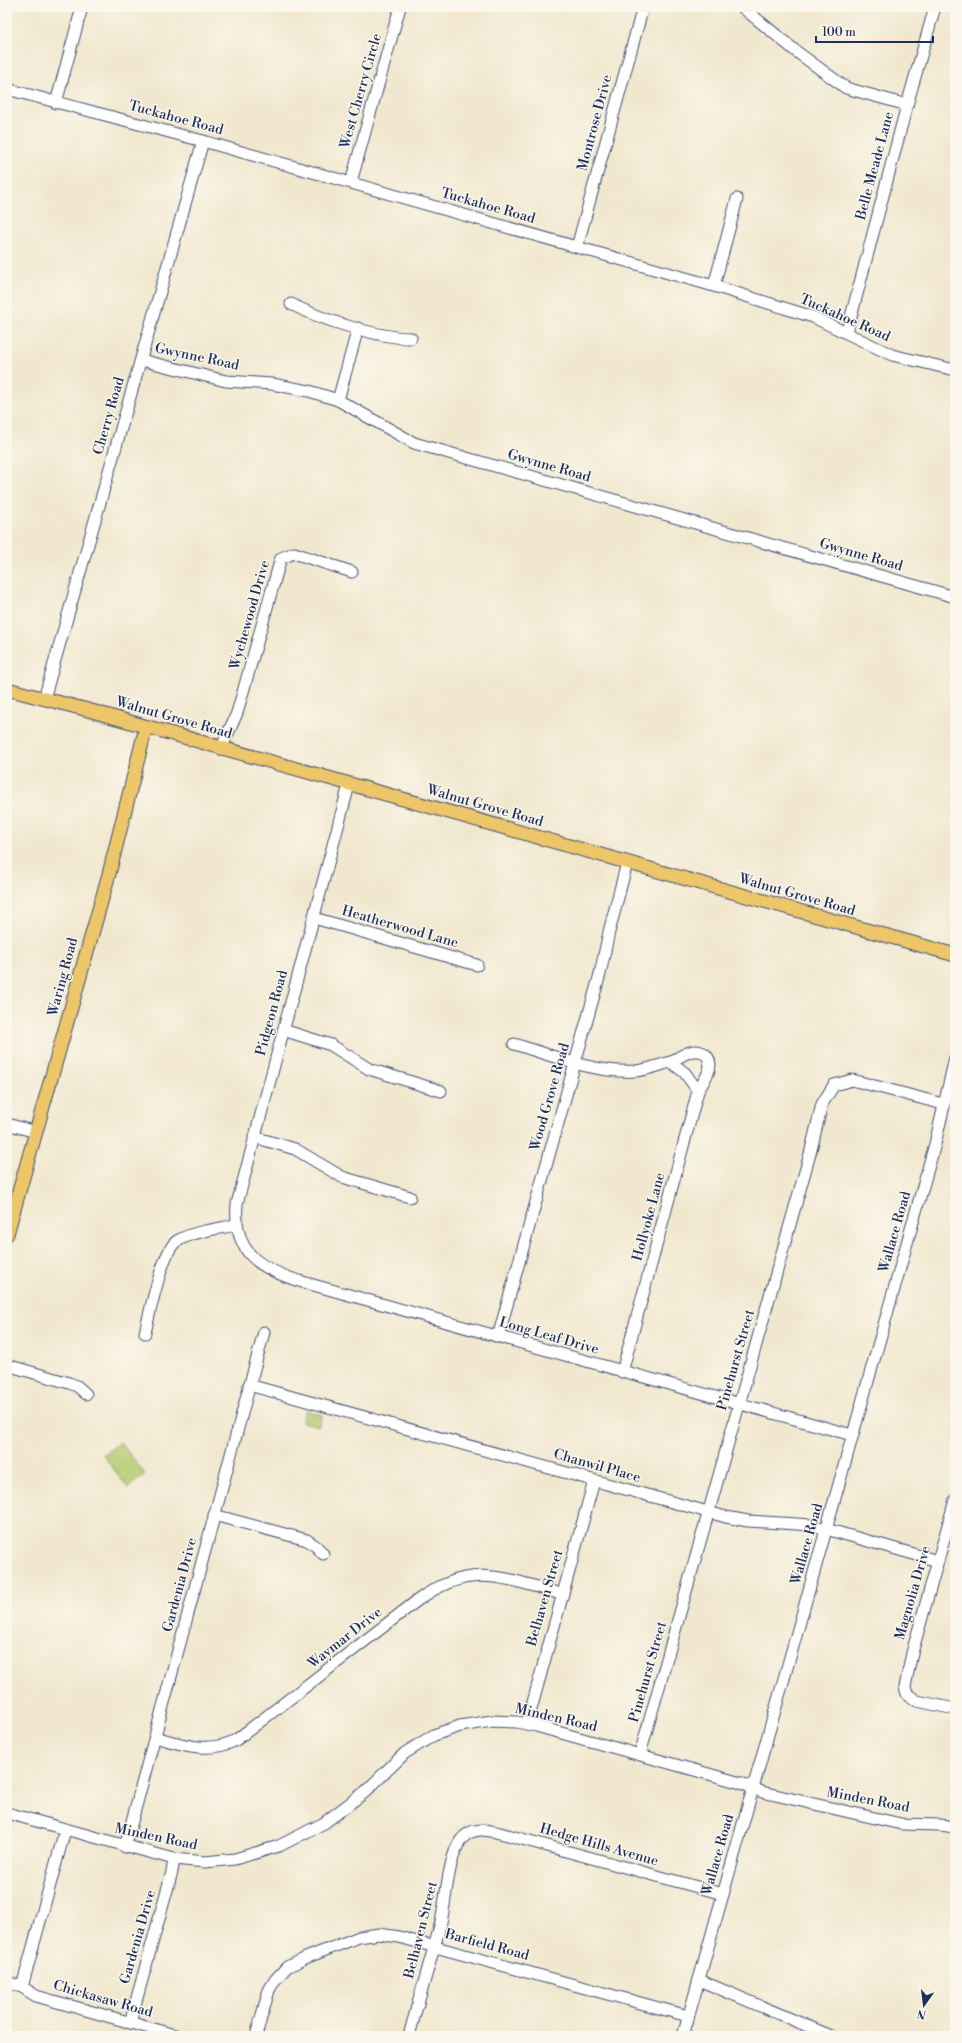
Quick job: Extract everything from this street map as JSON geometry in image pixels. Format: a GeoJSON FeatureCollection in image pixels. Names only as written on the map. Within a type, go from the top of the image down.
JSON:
{"type":"FeatureCollection","features":[{"type":"Feature","properties":{"kind":"main road","name":"Walnut Grove Road"},"geometry":{"type":"LineString","coordinates":[[7,689],[955,955]]}},
{"type":"Feature","properties":{"kind":"main road","name":"Waring Road"},"geometry":{"type":"LineString","coordinates":[[7,1234],[109,874],[146,727]]}},
{"type":"Feature","properties":{"kind":"street"},"geometry":{"type":"LineString","coordinates":[[56,103],[82,7]]}},
{"type":"Feature","properties":{"kind":"street","name":"West Cherry Circle"},"geometry":{"type":"LineString","coordinates":[[351,182],[400,7]]}},
{"type":"Feature","properties":{"kind":"street","name":"Montrose Drive"},"geometry":{"type":"LineString","coordinates":[[577,247],[643,7]]}},
{"type":"Feature","properties":{"kind":"street"},"geometry":{"type":"LineString","coordinates":[[742,7],[797,52],[846,88],[907,105]]}},
{"type":"Feature","properties":{"kind":"street","name":"Belle Meade Lane"},"geometry":{"type":"LineString","coordinates":[[847,332],[907,105],[935,7]]}},
{"type":"Feature","properties":{"kind":"street","name":"Tuckahoe Road"},"geometry":{"type":"LineString","coordinates":[[7,89],[56,103],[203,140],[714,286],[813,316],[892,355],[955,370]]}},
{"type":"Feature","properties":{"kind":"street","name":"Cherry Road"},"geometry":{"type":"LineString","coordinates":[[44,699],[203,140]]}},
{"type":"Feature","properties":{"kind":"street"},"geometry":{"type":"LineString","coordinates":[[714,286],[738,199]]}},
{"type":"Feature","properties":{"kind":"street"},"geometry":{"type":"LineString","coordinates":[[290,304],[310,314],[358,328],[397,338],[410,338]]}},
{"type":"Feature","properties":{"kind":"street"},"geometry":{"type":"LineString","coordinates":[[338,400],[358,328]]}},
{"type":"Feature","properties":{"kind":"street","name":"Gwynne Road"},"geometry":{"type":"LineString","coordinates":[[141,360],[226,381],[272,384],[309,391],[338,400],[414,443],[955,598]]}},
{"type":"Feature","properties":{"kind":"street","name":"Wychewood Drive"},"geometry":{"type":"LineString","coordinates":[[221,749],[237,713],[281,558],[294,553],[352,572]]}},
{"type":"Feature","properties":{"kind":"street","name":"Pidgeon Road"},"geometry":{"type":"LineString","coordinates":[[247,1248],[236,1225],[237,1204],[349,785]]}},
{"type":"Feature","properties":{"kind":"street","name":"Wood Grove Road"},"geometry":{"type":"LineString","coordinates":[[498,1337],[600,974],[627,863]]}},
{"type":"Feature","properties":{"kind":"street","name":"Heatherwood Lane"},"geometry":{"type":"LineString","coordinates":[[314,918],[477,965]]}},
{"type":"Feature","properties":{"kind":"street"},"geometry":{"type":"LineString","coordinates":[[284,1030],[330,1045],[369,1069],[441,1091]]}},
{"type":"Feature","properties":{"kind":"street"},"geometry":{"type":"LineString","coordinates":[[514,1044],[603,1069],[624,1071],[646,1069],[671,1062],[685,1073],[698,1091]]}},
{"type":"Feature","properties":{"kind":"street","name":"Hollyoke Lane"},"geometry":{"type":"LineString","coordinates":[[622,1372],[698,1091],[710,1068],[710,1063],[707,1056],[703,1053],[692,1051],[671,1062]]}},
{"type":"Feature","properties":{"kind":"street","name":"Wallace Road"},"geometry":{"type":"LineString","coordinates":[[682,2036],[935,1144],[943,1104],[955,1058]]}},
{"type":"Feature","properties":{"kind":"street","name":"Pinehurst Street"},"geometry":{"type":"LineString","coordinates":[[640,1754],[810,1154],[822,1104],[834,1085],[852,1080],[943,1104]]}},
{"type":"Feature","properties":{"kind":"street"},"geometry":{"type":"LineString","coordinates":[[7,1124],[36,1132]]}},
{"type":"Feature","properties":{"kind":"street"},"geometry":{"type":"LineString","coordinates":[[254,1137],[295,1149],[342,1177],[410,1197]]}},
{"type":"Feature","properties":{"kind":"street"},"geometry":{"type":"LineString","coordinates":[[145,1333],[165,1258],[172,1244],[192,1235],[236,1225]]}},
{"type":"Feature","properties":{"kind":"street","name":"Long Leaf Drive"},"geometry":{"type":"LineString","coordinates":[[247,1248],[255,1260],[261,1265],[284,1276],[852,1436]]}},
{"type":"Feature","properties":{"kind":"street","name":"Gardenia Drive"},"geometry":{"type":"LineString","coordinates":[[125,1847],[264,1332]]}},
{"type":"Feature","properties":{"kind":"street"},"geometry":{"type":"LineString","coordinates":[[7,1365],[69,1383],[77,1386],[86,1394]]}},
{"type":"Feature","properties":{"kind":"street","name":"Chanwil Place"},"geometry":{"type":"LineString","coordinates":[[249,1385],[708,1513],[742,1521],[802,1523],[938,1561]]}},
{"type":"Feature","properties":{"kind":"street","name":"Belhaven Street"},"geometry":{"type":"LineString","coordinates":[[527,1724],[594,1481]]}},
{"type":"Feature","properties":{"kind":"street","name":"Magnolia Drive"},"geometry":{"type":"LineString","coordinates":[[955,1500],[905,1681],[903,1696],[917,1701],[955,1709]]}},
{"type":"Feature","properties":{"kind":"street"},"geometry":{"type":"LineString","coordinates":[[214,1515],[307,1540],[317,1547],[323,1554]]}},
{"type":"Feature","properties":{"kind":"street","name":"Waymar Drive"},"geometry":{"type":"LineString","coordinates":[[155,1737],[182,1745],[202,1748],[221,1746],[236,1740],[418,1600],[435,1588],[452,1580],[475,1576],[494,1576],[562,1594]]}},
{"type":"Feature","properties":{"kind":"street","name":"Minden Road"},"geometry":{"type":"LineString","coordinates":[[65,1830],[174,1859],[205,1862],[247,1856],[279,1846],[299,1837],[339,1812],[365,1792],[405,1753],[434,1735],[460,1726],[479,1722],[507,1721],[527,1724],[640,1754],[741,1783],[753,1789],[883,1821],[901,1824],[955,1827]]}},
{"type":"Feature","properties":{"kind":"street"},"geometry":{"type":"LineString","coordinates":[[7,1814],[65,1830],[22,1987]]}},
{"type":"Feature","properties":{"kind":"street","name":"Hedge Hills Avenue"},"geometry":{"type":"LineString","coordinates":[[467,1834],[481,1830],[490,1830],[723,1894]]}},
{"type":"Feature","properties":{"kind":"street","name":"Belhaven Street"},"geometry":{"type":"LineString","coordinates":[[409,2036],[434,1946],[455,1854],[461,1840],[467,1834]]}},
{"type":"Feature","properties":{"kind":"street","name":"Gardenia Drive"},"geometry":{"type":"LineString","coordinates":[[130,2022],[172,1872],[174,1859]]}},
{"type":"Feature","properties":{"kind":"street","name":"Barfield Road"},"geometry":{"type":"LineString","coordinates":[[256,2036],[269,1990],[282,1972],[302,1959],[367,1935],[393,1935],[688,2016]]}},
{"type":"Feature","properties":{"kind":"street"},"geometry":{"type":"LineString","coordinates":[[699,1980],[831,2036]]}},
{"type":"Feature","properties":{"kind":"street","name":"Chickasaw Road"},"geometry":{"type":"LineString","coordinates":[[7,1982],[22,1987],[36,1996],[178,2036]]}},
{"type":"Feature","properties":{"kind":"green space"},"geometry":{"type":"Polygon","coordinates":[[[305,1410],[322,1415],[319,1426],[302,1422],[305,1410]]]}},
{"type":"Feature","properties":{"kind":"green space"},"geometry":{"type":"Polygon","coordinates":[[[120,1442],[145,1474],[128,1488],[103,1455],[120,1442]]]}}]}
